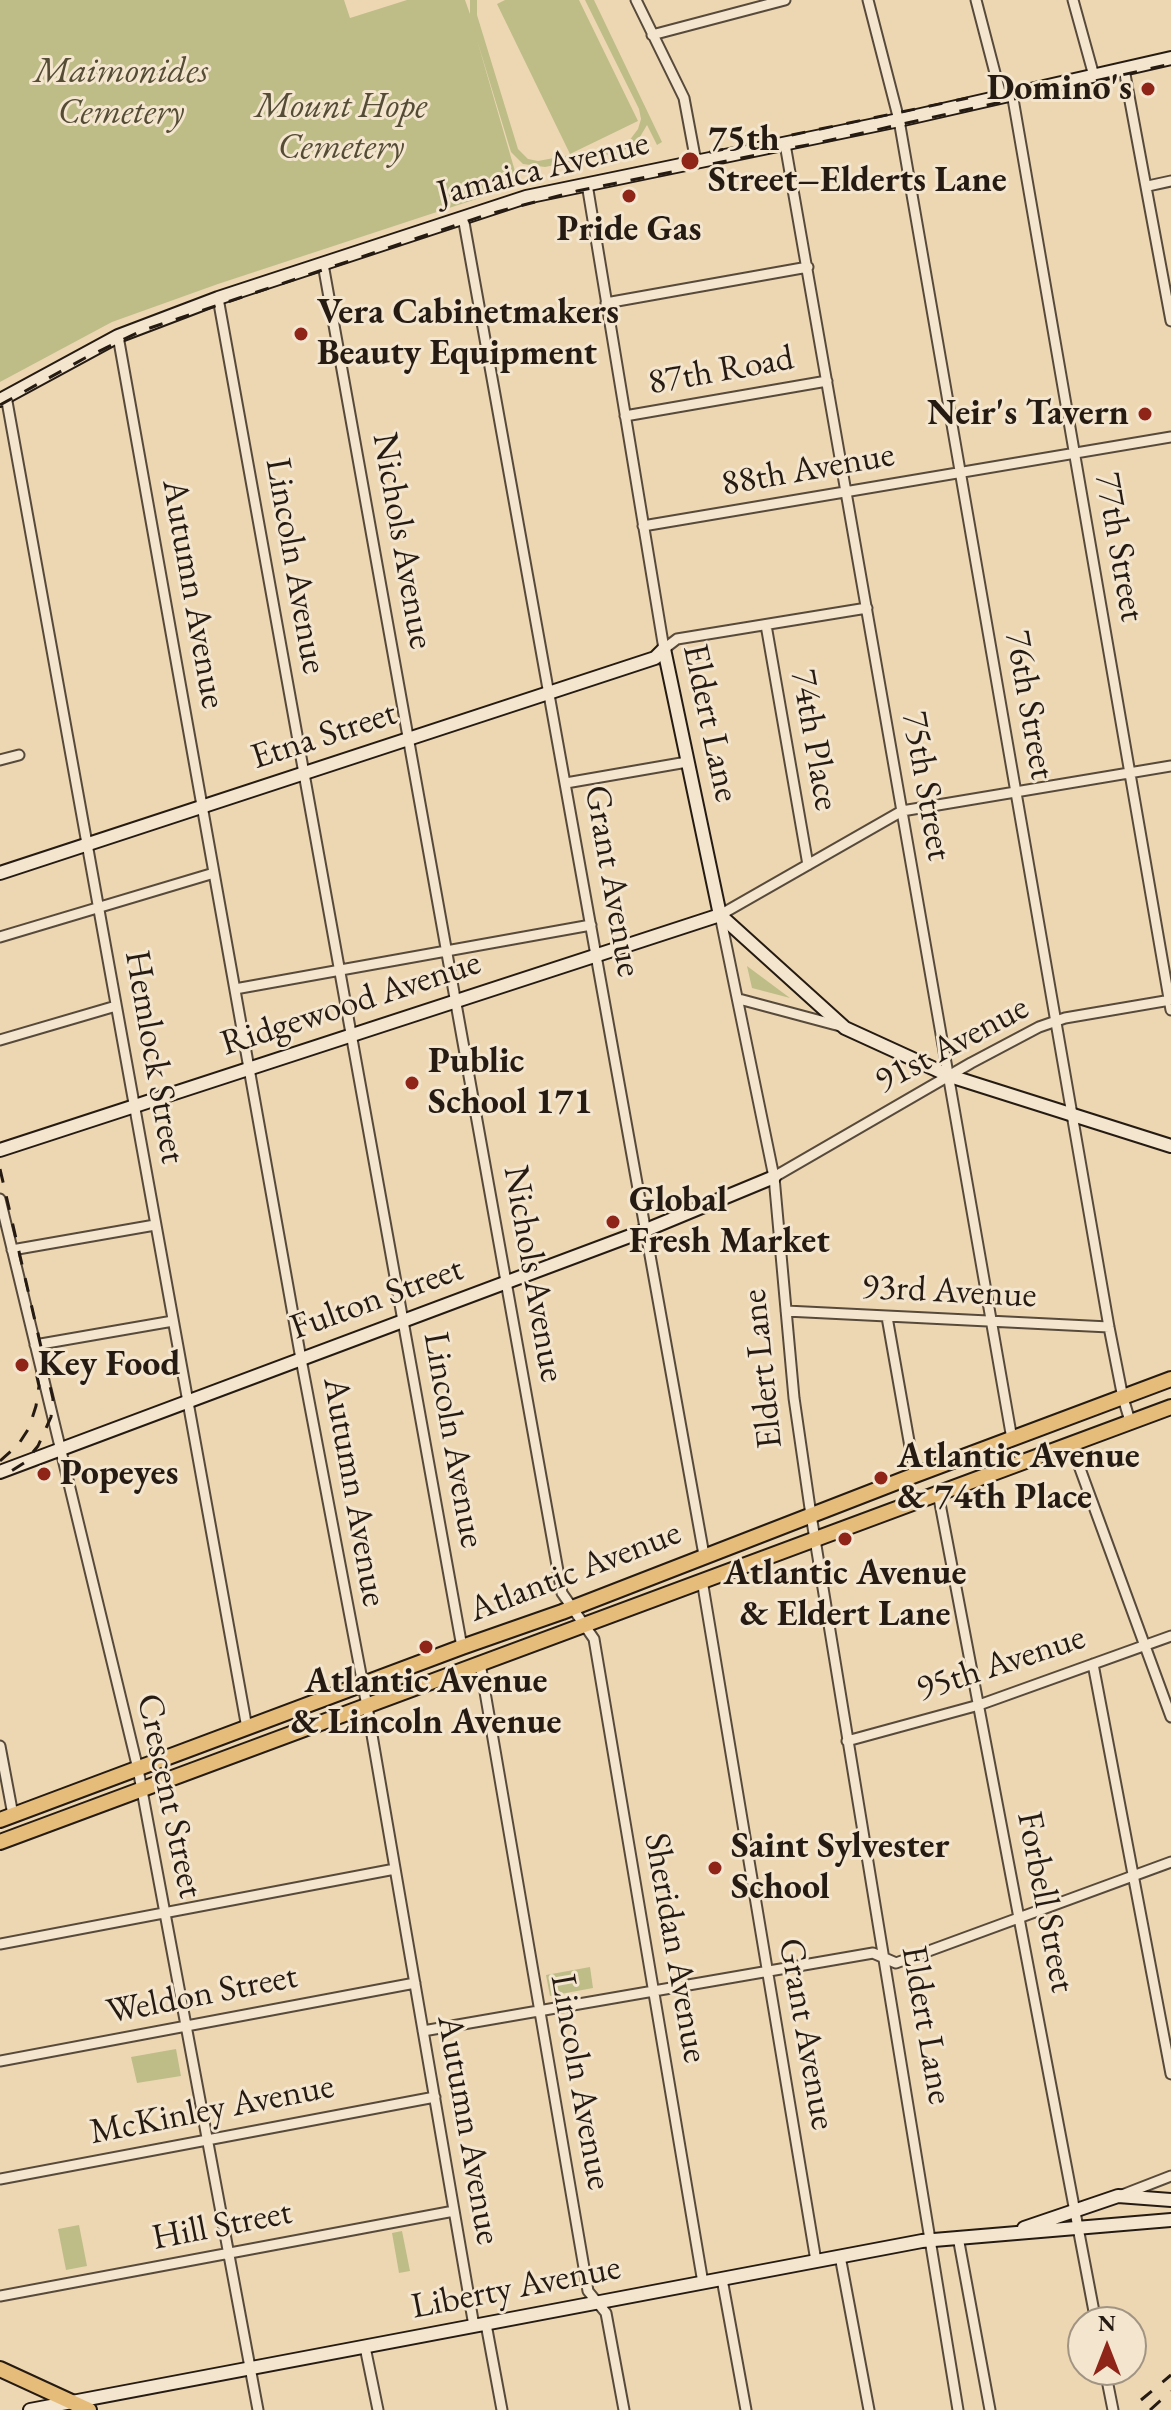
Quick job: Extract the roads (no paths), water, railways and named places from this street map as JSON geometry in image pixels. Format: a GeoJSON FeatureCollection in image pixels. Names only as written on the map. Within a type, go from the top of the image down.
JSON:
{"type":"FeatureCollection","features":[{"type":"Feature","properties":{"kind":"main road","name":"Jamaica Avenue"},"geometry":{"type":"LineString","coordinates":[[3,398],[118,336],[218,298],[526,197],[899,120],[1171,58]]}},
{"type":"Feature","properties":{"kind":"main road","name":"Etna Street"},"geometry":{"type":"LineString","coordinates":[[0,873],[655,658],[664,649]]}},
{"type":"Feature","properties":{"kind":"main road","name":"Eldert Lane"},"geometry":{"type":"LineString","coordinates":[[664,649],[720,915]]}},
{"type":"Feature","properties":{"kind":"main road","name":"Ridgewood Avenue"},"geometry":{"type":"LineString","coordinates":[[0,1150],[720,915]]}},
{"type":"Feature","properties":{"kind":"main road"},"geometry":{"type":"LineString","coordinates":[[720,915],[845,1028],[950,1076],[1171,1146]]}},
{"type":"Feature","properties":{"kind":"main road","name":"Fulton Street"},"geometry":{"type":"LineString","coordinates":[[0,1472],[646,1230],[774,1177]]}},
{"type":"Feature","properties":{"kind":"main road","name":"Atlantic Avenue"},"geometry":{"type":"LineString","coordinates":[[7,1818],[573,1608],[704,1555],[1171,1379]]}},
{"type":"Feature","properties":{"kind":"main road","name":"Atlantic Avenue"},"geometry":{"type":"LineString","coordinates":[[0,1842],[1171,1407]]}},
{"type":"Feature","properties":{"kind":"main road"},"geometry":{"type":"LineString","coordinates":[[1118,2196],[1171,2200]]}},
{"type":"Feature","properties":{"kind":"main road","name":"Liberty Avenue"},"geometry":{"type":"LineString","coordinates":[[1014,2232],[1118,2196]]}},
{"type":"Feature","properties":{"kind":"main road","name":"Liberty Avenue"},"geometry":{"type":"LineString","coordinates":[[30,2410],[932,2240],[1171,2220]]}},
{"type":"Feature","properties":{"kind":"main road"},"geometry":{"type":"LineString","coordinates":[[0,2369],[89,2410]]}},
{"type":"Feature","properties":{"kind":"street"},"geometry":{"type":"LineString","coordinates":[[636,0],[684,98],[696,162]]}},
{"type":"Feature","properties":{"kind":"street"},"geometry":{"type":"LineString","coordinates":[[652,35],[758,3],[785,0]]}},
{"type":"Feature","properties":{"kind":"street","name":"76th Street"},"geometry":{"type":"LineString","coordinates":[[868,0],[899,120],[1109,1327],[1130,1421]]}},
{"type":"Feature","properties":{"kind":"street","name":"77th Street"},"geometry":{"type":"LineString","coordinates":[[976,0],[1007,94],[1074,452],[1170,1003]]}},
{"type":"Feature","properties":{"kind":"street"},"geometry":{"type":"LineString","coordinates":[[1073,0],[1094,76]]}},
{"type":"Feature","properties":{"kind":"street"},"geometry":{"type":"LineString","coordinates":[[1124,69],[1171,321]]}},
{"type":"Feature","properties":{"kind":"street","name":"75th Street"},"geometry":{"type":"LineString","coordinates":[[785,144],[1012,1439]]}},
{"type":"Feature","properties":{"kind":"street"},"geometry":{"type":"LineString","coordinates":[[1148,186],[1171,181]]}},
{"type":"Feature","properties":{"kind":"street","name":"Eldert Lane"},"geometry":{"type":"LineString","coordinates":[[587,184],[664,649]]}},
{"type":"Feature","properties":{"kind":"street","name":"Grant Avenue"},"geometry":{"type":"LineString","coordinates":[[463,217],[704,1555]]}},
{"type":"Feature","properties":{"kind":"street","name":"Nichols Avenue"},"geometry":{"type":"LineString","coordinates":[[323,264],[562,1593],[586,1625]]}},
{"type":"Feature","properties":{"kind":"street"},"geometry":{"type":"LineString","coordinates":[[606,303],[808,267]]}},
{"type":"Feature","properties":{"kind":"street","name":"Lincoln Avenue"},"geometry":{"type":"LineString","coordinates":[[218,298],[462,1647]]}},
{"type":"Feature","properties":{"kind":"street","name":"Autumn Avenue"},"geometry":{"type":"LineString","coordinates":[[118,336],[301,1359],[367,1706],[454,2211],[502,2410]]}},
{"type":"Feature","properties":{"kind":"street","name":"87th Road"},"geometry":{"type":"LineString","coordinates":[[625,416],[827,381]]}},
{"type":"Feature","properties":{"kind":"street","name":"Hemlock Street"},"geometry":{"type":"LineString","coordinates":[[3,398],[99,907],[247,1728]]}},
{"type":"Feature","properties":{"kind":"street","name":"88th Avenue"},"geometry":{"type":"LineString","coordinates":[[643,526],[1171,437]]}},
{"type":"Feature","properties":{"kind":"street"},"geometry":{"type":"LineString","coordinates":[[664,649],[677,639],[867,608]]}},
{"type":"Feature","properties":{"kind":"street","name":"74th Place"},"geometry":{"type":"LineString","coordinates":[[766,625],[808,865]]}},
{"type":"Feature","properties":{"kind":"street"},"geometry":{"type":"LineString","coordinates":[[0,760],[19,755]]}},
{"type":"Feature","properties":{"kind":"street"},"geometry":{"type":"LineString","coordinates":[[566,783],[687,762]]}},
{"type":"Feature","properties":{"kind":"street"},"geometry":{"type":"LineString","coordinates":[[720,915],[902,811],[1171,766]]}},
{"type":"Feature","properties":{"kind":"street"},"geometry":{"type":"LineString","coordinates":[[0,937],[214,873]]}},
{"type":"Feature","properties":{"kind":"street","name":"Eldert Lane"},"geometry":{"type":"LineString","coordinates":[[720,915],[774,1177],[794,1398],[811,1515],[958,2410]]}},
{"type":"Feature","properties":{"kind":"street"},"geometry":{"type":"LineString","coordinates":[[235,989],[591,925]]}},
{"type":"Feature","properties":{"kind":"street"},"geometry":{"type":"LineString","coordinates":[[739,999],[845,1028]]}},
{"type":"Feature","properties":{"kind":"street","name":"91st Avenue"},"geometry":{"type":"LineString","coordinates":[[774,1177],[1039,1027],[1056,1021],[1170,1003]]}},
{"type":"Feature","properties":{"kind":"street"},"geometry":{"type":"LineString","coordinates":[[0,1040],[116,1006]]}},
{"type":"Feature","properties":{"kind":"street","name":"Crescent Street"},"geometry":{"type":"LineString","coordinates":[[0,1199],[138,1769],[258,2410]]}},
{"type":"Feature","properties":{"kind":"street"},"geometry":{"type":"LineString","coordinates":[[12,1250],[155,1225]]}},
{"type":"Feature","properties":{"kind":"street","name":"93rd Avenue"},"geometry":{"type":"LineString","coordinates":[[786,1311],[1109,1327]]}},
{"type":"Feature","properties":{"kind":"street"},"geometry":{"type":"LineString","coordinates":[[887,1317],[915,1475]]}},
{"type":"Feature","properties":{"kind":"street"},"geometry":{"type":"LineString","coordinates":[[35,1345],[173,1321]]}},
{"type":"Feature","properties":{"kind":"street"},"geometry":{"type":"LineString","coordinates":[[1071,1444],[1171,1717]]}},
{"type":"Feature","properties":{"kind":"street","name":"Forbell Street"},"geometry":{"type":"LineString","coordinates":[[938,1493],[1093,2306]]}},
{"type":"Feature","properties":{"kind":"street","name":"Grant Avenue"},"geometry":{"type":"LineString","coordinates":[[702,1580],[816,2261]]}},
{"type":"Feature","properties":{"kind":"street","name":"Sheridan Avenue"},"geometry":{"type":"LineString","coordinates":[[586,1625],[594,1639],[703,2283]]}},
{"type":"Feature","properties":{"kind":"street","name":"95th Avenue"},"geometry":{"type":"LineString","coordinates":[[847,1741],[979,1705],[1171,1636]]}},
{"type":"Feature","properties":{"kind":"street","name":"Lincoln Avenue"},"geometry":{"type":"LineString","coordinates":[[480,1663],[588,2291],[606,2313],[624,2410]]}},
{"type":"Feature","properties":{"kind":"street"},"geometry":{"type":"LineString","coordinates":[[1093,1664],[1171,2074]]}},
{"type":"Feature","properties":{"kind":"street"},"geometry":{"type":"LineString","coordinates":[[0,1746],[7,1818]]}},
{"type":"Feature","properties":{"kind":"street"},"geometry":{"type":"LineString","coordinates":[[423,2031],[873,1953],[896,1963],[1171,1862]]}},
{"type":"Feature","properties":{"kind":"street"},"geometry":{"type":"LineString","coordinates":[[0,1944],[395,1869]]}},
{"type":"Feature","properties":{"kind":"street","name":"Weldon Street"},"geometry":{"type":"LineString","coordinates":[[0,2061],[415,1983]]}},
{"type":"Feature","properties":{"kind":"street","name":"McKinley Avenue"},"geometry":{"type":"LineString","coordinates":[[0,2179],[435,2097]]}},
{"type":"Feature","properties":{"kind":"street"},"geometry":{"type":"LineString","coordinates":[[1118,2196],[1171,2176]]}},
{"type":"Feature","properties":{"kind":"street","name":"Hill Street"},"geometry":{"type":"LineString","coordinates":[[0,2296],[454,2211]]}},
{"type":"Feature","properties":{"kind":"street"},"geometry":{"type":"LineString","coordinates":[[958,2237],[990,2410]]}},
{"type":"Feature","properties":{"kind":"street"},"geometry":{"type":"LineString","coordinates":[[840,2256],[869,2410]]}},
{"type":"Feature","properties":{"kind":"street"},"geometry":{"type":"LineString","coordinates":[[722,2279],[746,2410]]}},
{"type":"Feature","properties":{"kind":"street"},"geometry":{"type":"LineString","coordinates":[[365,2347],[378,2410]]}},
{"type":"Feature","properties":{"kind":"street"},"geometry":{"type":"LineString","coordinates":[[1108,2386],[1113,2410]]}},
{"type":"Feature","properties":{"kind":"railway"},"geometry":{"type":"LineString","coordinates":[[0,405],[141,331],[489,214],[577,191],[822,142],[1171,64]]}},
{"type":"Feature","properties":{"kind":"railway"},"geometry":{"type":"LineString","coordinates":[[682,158],[968,98]]}},
{"type":"Feature","properties":{"kind":"railway"},"geometry":{"type":"LineString","coordinates":[[0,1169],[53,1399],[51,1417],[38,1446],[24,1463],[0,1478]]}},
{"type":"Feature","properties":{"kind":"railway"},"geometry":{"type":"LineString","coordinates":[[0,1461],[18,1445],[29,1428],[39,1386],[34,1363]]}},
{"type":"Feature","properties":{"kind":"railway"},"geometry":{"type":"LineString","coordinates":[[1141,2400],[1171,2375]]}},
{"type":"Feature","properties":{"kind":"railway"},"geometry":{"type":"LineString","coordinates":[[1150,2410],[1171,2391]]}},
{"type":"Feature","properties":{"kind":"place","name":"Domino's"},"geometry":{"type":"Point","coordinates":[1148,89]}},
{"type":"Feature","properties":{"kind":"place","name":"75th Street–Elderts Lane"},"geometry":{"type":"Point","coordinates":[690,161]}},
{"type":"Feature","properties":{"kind":"place","name":"Pride Gas"},"geometry":{"type":"Point","coordinates":[629,196]}},
{"type":"Feature","properties":{"kind":"place","name":"Vera Cabinetmakers Beauty Equipment"},"geometry":{"type":"Point","coordinates":[301,334]}},
{"type":"Feature","properties":{"kind":"place","name":"Neir's Tavern"},"geometry":{"type":"Point","coordinates":[1145,414]}},
{"type":"Feature","properties":{"kind":"place","name":"Public School 171"},"geometry":{"type":"Point","coordinates":[412,1083]}},
{"type":"Feature","properties":{"kind":"place","name":"Global Fresh Market"},"geometry":{"type":"Point","coordinates":[613,1222]}},
{"type":"Feature","properties":{"kind":"place","name":"Key Food"},"geometry":{"type":"Point","coordinates":[22,1365]}},
{"type":"Feature","properties":{"kind":"place","name":"Popeyes"},"geometry":{"type":"Point","coordinates":[44,1474]}},
{"type":"Feature","properties":{"kind":"place","name":"Atlantic Avenue & 74th Place"},"geometry":{"type":"Point","coordinates":[881,1478]}},
{"type":"Feature","properties":{"kind":"place","name":"Atlantic Avenue & Eldert Lane"},"geometry":{"type":"Point","coordinates":[845,1539]}},
{"type":"Feature","properties":{"kind":"place","name":"Atlantic Avenue & Lincoln Avenue"},"geometry":{"type":"Point","coordinates":[426,1647]}},
{"type":"Feature","properties":{"kind":"place","name":"Saint Sylvester School"},"geometry":{"type":"Point","coordinates":[715,1868]}},
{"type":"Feature","properties":{"kind":"park label","name":"Maimonides Cemetery"},"geometry":{"type":"Point","coordinates":[121,92]}},
{"type":"Feature","properties":{"kind":"park label","name":"Mount Hope Cemetery"},"geometry":{"type":"Point","coordinates":[341,128]}}]}
